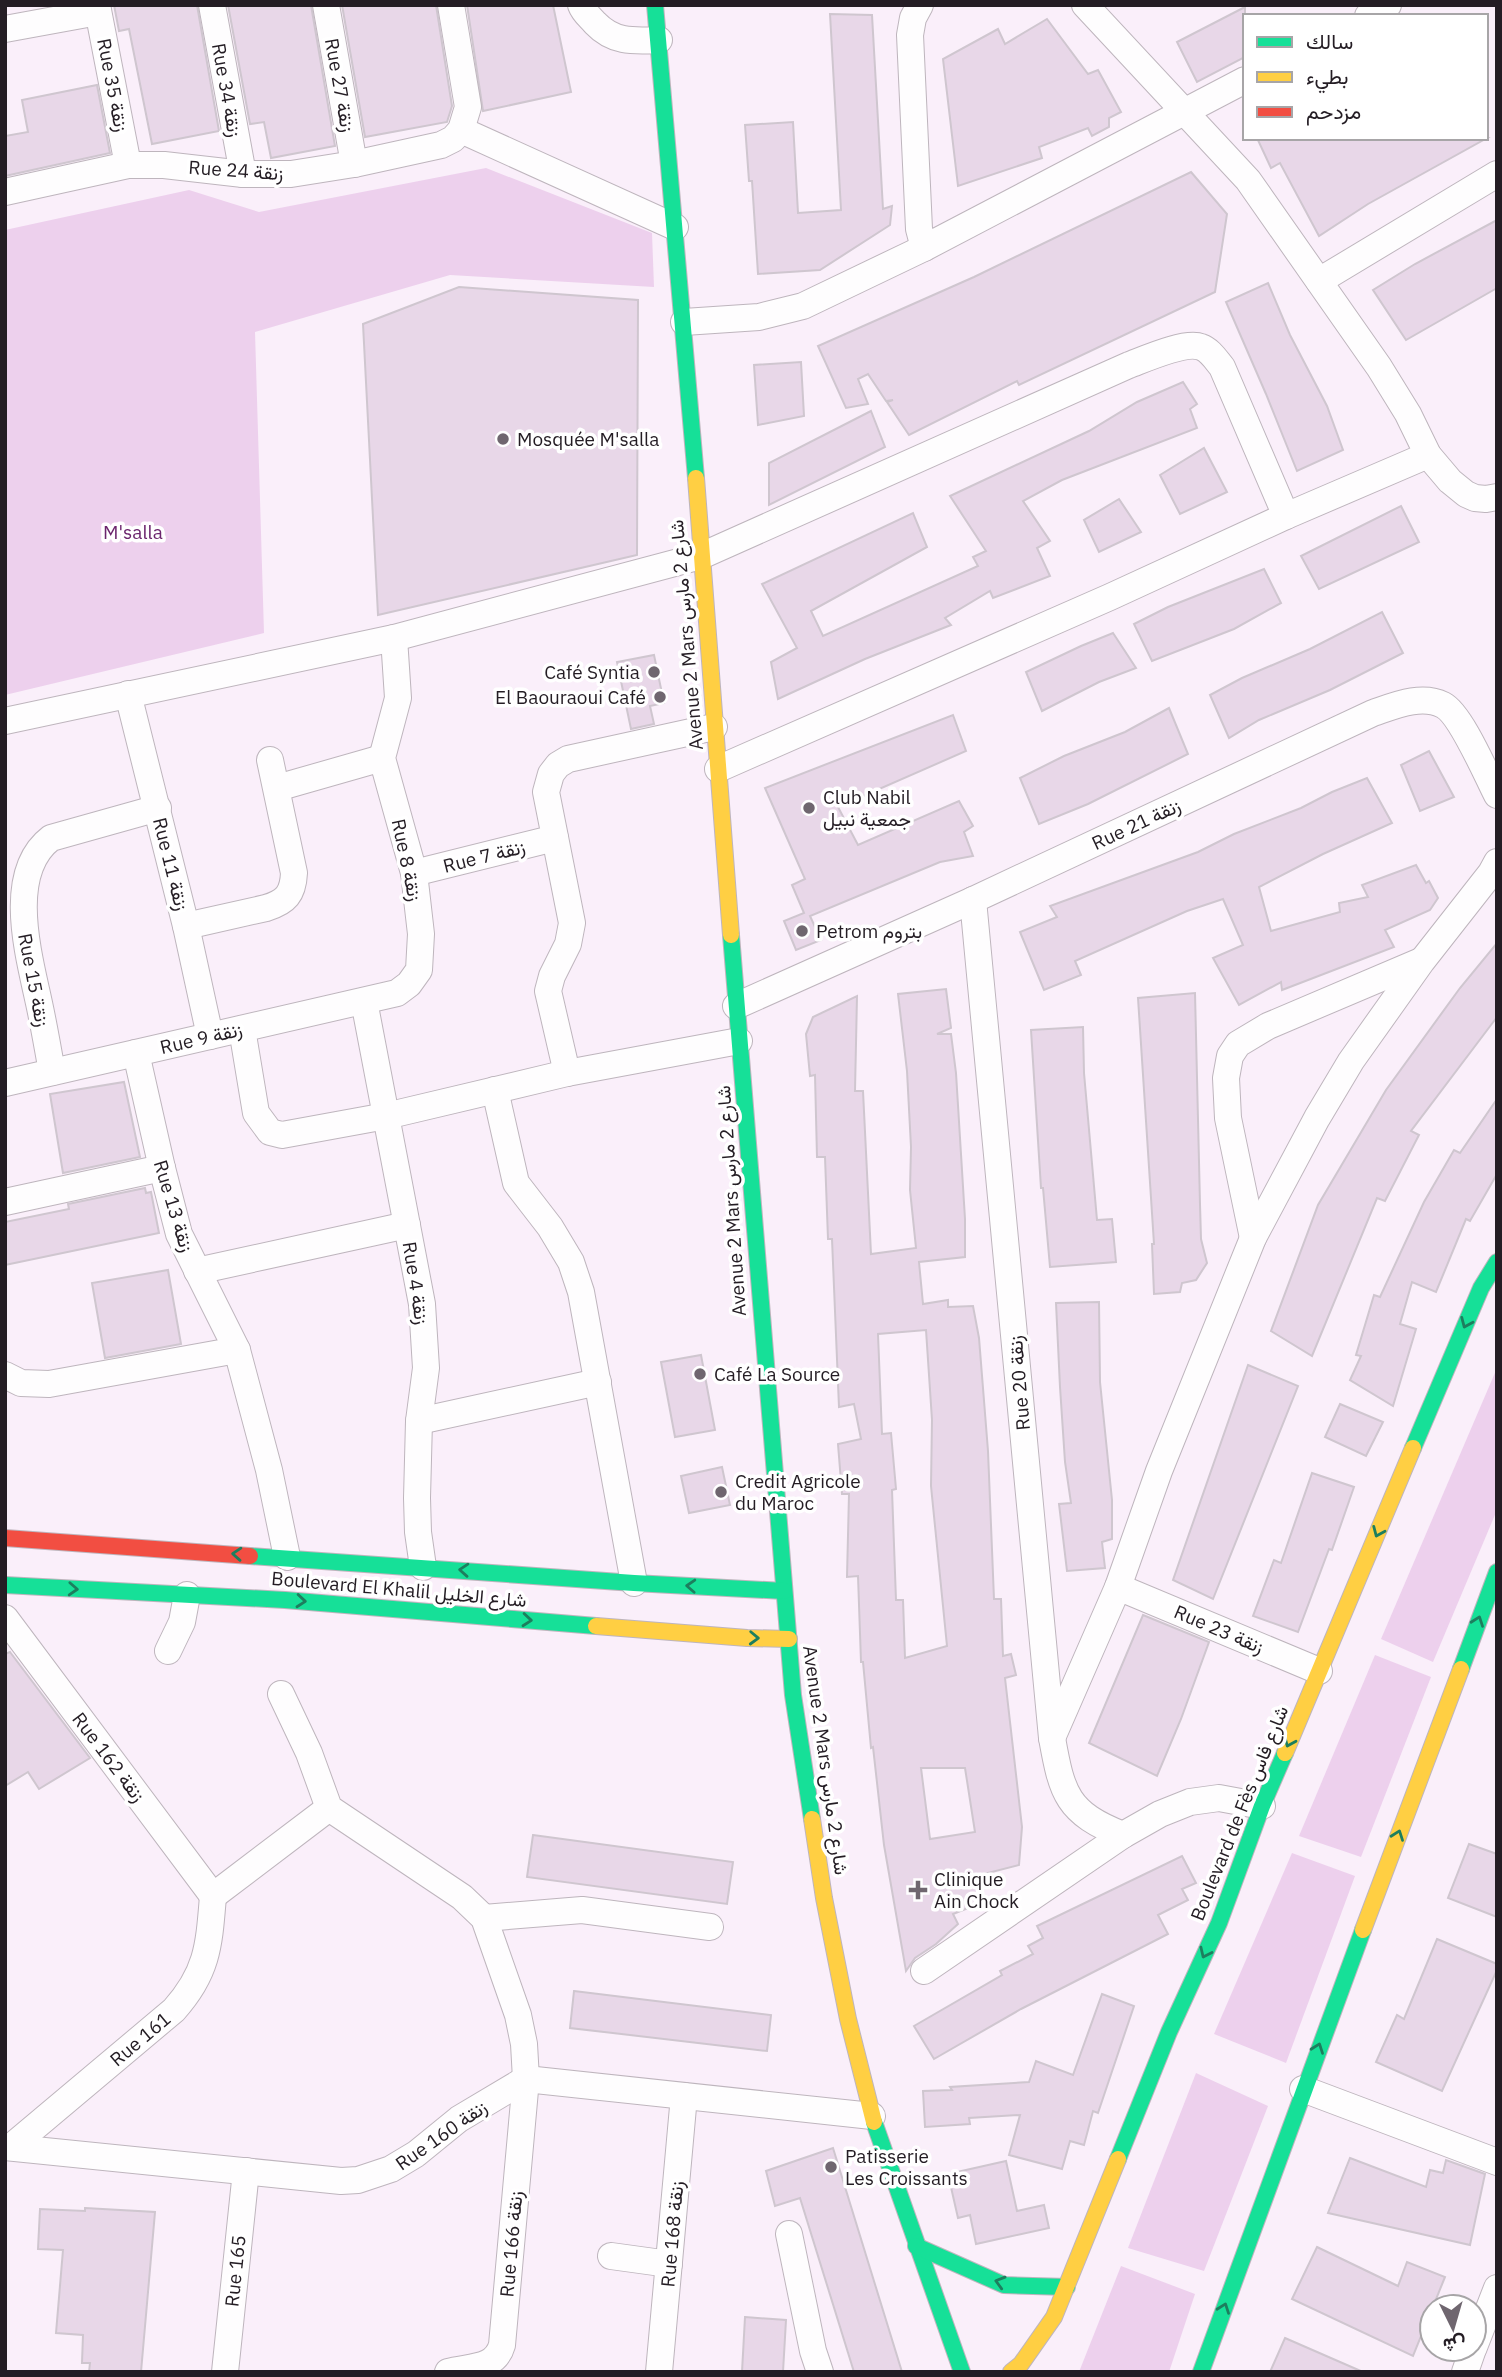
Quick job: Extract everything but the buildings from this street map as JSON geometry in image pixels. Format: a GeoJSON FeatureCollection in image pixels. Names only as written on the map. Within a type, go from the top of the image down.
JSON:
{"type":"FeatureCollection","features":[{"type":"Feature","properties":{"kind":"main road","name":"Avenue 2 Mars شارع 2 مارس"},"geometry":{"type":"LineString","coordinates":[[655,5],[684,322],[736,1006],[793,1695],[824,1898],[848,2019],[872,2116],[962,2372]]}},
{"type":"Feature","properties":{"kind":"main road","name":"Boulevard de Fès شارع فاس"},"geometry":{"type":"LineString","coordinates":[[1012,2372],[1042,2337],[1054,2317],[1169,2032],[1219,1923],[1262,1806],[1476,1299],[1497,1262]]}},
{"type":"Feature","properties":{"kind":"main road","name":"Boulevard El Khalil شارع الخليل"},"geometry":{"type":"LineString","coordinates":[[5,1538],[634,1583],[784,1591]]}},
{"type":"Feature","properties":{"kind":"main road"},"geometry":{"type":"LineString","coordinates":[[1201,2372],[1303,2089],[1497,1572]]}},
{"type":"Feature","properties":{"kind":"main road","name":"Boulevard El Khalil شارع الخليل"},"geometry":{"type":"LineString","coordinates":[[5,1585],[285,1600],[694,1634],[789,1639]]}},
{"type":"Feature","properties":{"kind":"main road"},"geometry":{"type":"LineString","coordinates":[[916,2246],[1004,2285],[1067,2287]]}},
{"type":"Feature","properties":{"kind":"street","name":"Rue 34 زنقة"},"geometry":{"type":"LineString","coordinates":[[212,5],[243,174]]}},
{"type":"Feature","properties":{"kind":"street","name":"Rue 27 زنقة"},"geometry":{"type":"LineString","coordinates":[[326,5],[354,164]]}},
{"type":"Feature","properties":{"kind":"street"},"geometry":{"type":"LineString","coordinates":[[451,5],[468,107],[460,130],[675,227]]}},
{"type":"Feature","properties":{"kind":"street"},"geometry":{"type":"LineString","coordinates":[[582,5],[584,11],[611,37],[623,41],[659,40]]}},
{"type":"Feature","properties":{"kind":"street"},"geometry":{"type":"LineString","coordinates":[[920,5],[913,18],[910,35],[919,229],[924,248]]}},
{"type":"Feature","properties":{"kind":"street"},"geometry":{"type":"LineString","coordinates":[[1085,5],[1248,180],[1379,367],[1429,455],[1450,481],[1466,494],[1486,499],[1497,497]]}},
{"type":"Feature","properties":{"kind":"street"},"geometry":{"type":"LineString","coordinates":[[1372,14],[1388,5]]}},
{"type":"Feature","properties":{"kind":"street"},"geometry":{"type":"LineString","coordinates":[[5,29],[97,9]]}},
{"type":"Feature","properties":{"kind":"street","name":"Rue 35 زنقة"},"geometry":{"type":"LineString","coordinates":[[97,9],[128,165]]}},
{"type":"Feature","properties":{"kind":"street"},"geometry":{"type":"LineString","coordinates":[[684,322],[759,317],[803,306],[924,248],[1243,81]]}},
{"type":"Feature","properties":{"kind":"street","name":"Rue 24 زنقة"},"geometry":{"type":"LineString","coordinates":[[5,191],[128,165],[164,165],[243,174],[290,174],[354,164],[441,145],[453,139],[460,130]]}},
{"type":"Feature","properties":{"kind":"street"},"geometry":{"type":"LineString","coordinates":[[1319,281],[1497,174]]}},
{"type":"Feature","properties":{"kind":"street"},"geometry":{"type":"LineString","coordinates":[[5,721],[394,638],[701,556],[1166,350],[1203,347],[1222,367],[1286,516]]}},
{"type":"Feature","properties":{"kind":"street"},"geometry":{"type":"LineString","coordinates":[[718,769],[1429,455]]}},
{"type":"Feature","properties":{"kind":"street"},"geometry":{"type":"LineString","coordinates":[[277,788],[382,758],[398,698],[394,638]]}},
{"type":"Feature","properties":{"kind":"street","name":"Rue 11 زنقة"},"geometry":{"type":"LineString","coordinates":[[128,694],[158,808],[210,1036]]}},
{"type":"Feature","properties":{"kind":"street","name":"Rue 21 زنقة"},"geometry":{"type":"LineString","coordinates":[[736,1006],[973,900],[1373,713],[1404,703],[1424,701],[1444,705],[1457,718],[1497,796]]}},
{"type":"Feature","properties":{"kind":"street"},"geometry":{"type":"LineString","coordinates":[[567,1073],[548,991],[552,976],[568,944],[572,922],[546,792],[548,782],[558,765],[568,759],[715,727]]}},
{"type":"Feature","properties":{"kind":"street","name":"Rue 8 زنقة"},"geometry":{"type":"LineString","coordinates":[[382,758],[414,873],[421,934],[419,970],[409,985],[397,993]]}},
{"type":"Feature","properties":{"kind":"street"},"geometry":{"type":"LineString","coordinates":[[186,926],[278,905],[288,897],[293,886],[294,873],[270,760]]}},
{"type":"Feature","properties":{"kind":"street","name":"Rue 15 زنقة"},"geometry":{"type":"LineString","coordinates":[[52,1072],[25,945],[24,898],[34,858],[40,845],[51,838],[158,808]]}},
{"type":"Feature","properties":{"kind":"street","name":"Rue 7 زنقة"},"geometry":{"type":"LineString","coordinates":[[414,873],[555,838]]}},
{"type":"Feature","properties":{"kind":"street"},"geometry":{"type":"LineString","coordinates":[[1052,1738],[1118,1587],[1164,1459],[1254,1238],[1317,1118],[1351,1061],[1422,961],[1494,868]]}},
{"type":"Feature","properties":{"kind":"street","name":"Rue 20 زنقة"},"geometry":{"type":"LineString","coordinates":[[973,900],[1052,1738],[1060,1779],[1072,1802],[1094,1824],[1123,1835]]}},
{"type":"Feature","properties":{"kind":"street"},"geometry":{"type":"LineString","coordinates":[[1254,1238],[1228,1118],[1226,1078],[1230,1056],[1238,1044],[1268,1026],[1422,961]]}},
{"type":"Feature","properties":{"kind":"street","name":"Rue 9 زنقة"},"geometry":{"type":"LineString","coordinates":[[5,1083],[397,993]]}},
{"type":"Feature","properties":{"kind":"street","name":"Rue 4 زنقة"},"geometry":{"type":"LineString","coordinates":[[364,1001],[422,1304],[426,1368],[419,1421],[418,1532],[424,1567]]}},
{"type":"Feature","properties":{"kind":"street"},"geometry":{"type":"LineString","coordinates":[[242,1029],[256,1113],[270,1132],[282,1135],[386,1116],[567,1073],[739,1041]]}},
{"type":"Feature","properties":{"kind":"street","name":"Rue 13 زنقة"},"geometry":{"type":"LineString","coordinates":[[136,1053],[179,1234],[237,1350],[269,1470],[287,1557]]}},
{"type":"Feature","properties":{"kind":"street"},"geometry":{"type":"LineString","coordinates":[[495,1090],[516,1183],[550,1227],[571,1262],[578,1282],[634,1583]]}},
{"type":"Feature","properties":{"kind":"street"},"geometry":{"type":"LineString","coordinates":[[5,1202],[162,1168]]}},
{"type":"Feature","properties":{"kind":"street"},"geometry":{"type":"LineString","coordinates":[[197,1271],[407,1225]]}},
{"type":"Feature","properties":{"kind":"street"},"geometry":{"type":"LineString","coordinates":[[5,1376],[21,1382],[49,1384],[237,1350]]}},
{"type":"Feature","properties":{"kind":"street"},"geometry":{"type":"LineString","coordinates":[[419,1421],[598,1382]]}},
{"type":"Feature","properties":{"kind":"street","name":"Rue 23 زنقة"},"geometry":{"type":"LineString","coordinates":[[1118,1587],[1319,1671]]}},
{"type":"Feature","properties":{"kind":"street"},"geometry":{"type":"LineString","coordinates":[[169,1651],[182,1622],[187,1595]]}},
{"type":"Feature","properties":{"kind":"street","name":"Rue 162 زنقة"},"geometry":{"type":"LineString","coordinates":[[5,1618],[214,1896]]}},
{"type":"Feature","properties":{"kind":"street"},"geometry":{"type":"LineString","coordinates":[[281,1694],[309,1753],[329,1808],[462,1897],[484,1918],[518,2015],[524,2044],[526,2079],[872,2116]]}},
{"type":"Feature","properties":{"kind":"street"},"geometry":{"type":"LineString","coordinates":[[924,1972],[1123,1835],[1160,1814],[1190,1802],[1219,1798],[1262,1806]]}},
{"type":"Feature","properties":{"kind":"street"},"geometry":{"type":"LineString","coordinates":[[214,1896],[329,1808]]}},
{"type":"Feature","properties":{"kind":"street","name":"Rue 161"},"geometry":{"type":"LineString","coordinates":[[8,2147],[174,2010],[187,1995],[198,1978],[208,1950],[214,1896]]}},
{"type":"Feature","properties":{"kind":"street"},"geometry":{"type":"LineString","coordinates":[[484,1918],[582,1910],[710,1927]]}},
{"type":"Feature","properties":{"kind":"street","name":"Rue 160 زنقة"},"geometry":{"type":"LineString","coordinates":[[8,2147],[341,2181],[358,2180],[391,2169],[458,2119],[526,2079]]}},
{"type":"Feature","properties":{"kind":"street","name":"Rue 166 زنقة"},"geometry":{"type":"LineString","coordinates":[[448,2372],[483,2365],[499,2355],[526,2079]]}},
{"type":"Feature","properties":{"kind":"street"},"geometry":{"type":"LineString","coordinates":[[1303,2089],[1497,2162]]}},
{"type":"Feature","properties":{"kind":"street","name":"Rue 168 زنقة"},"geometry":{"type":"LineString","coordinates":[[659,2372],[684,2096]]}},
{"type":"Feature","properties":{"kind":"street","name":"Rue 165"},"geometry":{"type":"LineString","coordinates":[[225,2372],[246,2171]]}},
{"type":"Feature","properties":{"kind":"street"},"geometry":{"type":"LineString","coordinates":[[789,2234],[814,2365]]}},
{"type":"Feature","properties":{"kind":"street"},"geometry":{"type":"LineString","coordinates":[[611,2256],[669,2264]]}},
{"type":"Feature","properties":{"kind":"street"},"geometry":{"type":"LineString","coordinates":[[1488,2311],[1497,2288]]}},
{"type":"Feature","properties":{"kind":"green space","name":"M'salla"},"geometry":{"type":"Polygon","coordinates":[[[486,168],[652,233],[654,287],[450,275],[255,332],[264,633],[5,695],[5,230],[189,190],[259,212],[486,168]]]}},
{"type":"Feature","properties":{"kind":"green space"},"geometry":{"type":"Polygon","coordinates":[[[1497,1368],[1497,1510],[1433,1662],[1381,1639],[1497,1368]]]}},
{"type":"Feature","properties":{"kind":"green space"},"geometry":{"type":"Polygon","coordinates":[[[1375,1655],[1431,1677],[1361,1857],[1299,1836],[1375,1655]]]}},
{"type":"Feature","properties":{"kind":"green space"},"geometry":{"type":"Polygon","coordinates":[[[1292,1853],[1355,1876],[1286,2063],[1214,2034],[1292,1853]]]}},
{"type":"Feature","properties":{"kind":"green space"},"geometry":{"type":"Polygon","coordinates":[[[1196,2073],[1268,2106],[1204,2271],[1128,2248],[1196,2073]]]}},
{"type":"Feature","properties":{"kind":"green space"},"geometry":{"type":"Polygon","coordinates":[[[1121,2266],[1195,2294],[1169,2372],[1079,2372],[1121,2266]]]}},
{"type":"Feature","properties":{"kind":"traffic: fast"},"geometry":{"type":"LineString","coordinates":[[655,5],[696,478]]}},
{"type":"Feature","properties":{"kind":"traffic: fast"},"geometry":{"type":"LineString","coordinates":[[731,935],[793,1695],[812,1819]]}},
{"type":"Feature","properties":{"kind":"traffic: fast"},"geometry":{"type":"LineString","coordinates":[[1413,1448],[1481,1288],[1497,1262]]}},
{"type":"Feature","properties":{"kind":"traffic: fast"},"geometry":{"type":"LineString","coordinates":[[250,1556],[784,1591]]}},
{"type":"Feature","properties":{"kind":"traffic: fast"},"geometry":{"type":"LineString","coordinates":[[1461,1669],[1497,1572]]}},
{"type":"Feature","properties":{"kind":"traffic: fast"},"geometry":{"type":"LineString","coordinates":[[5,1585],[285,1600],[596,1626]]}},
{"type":"Feature","properties":{"kind":"traffic: fast"},"geometry":{"type":"LineString","coordinates":[[1118,2159],[1169,2032],[1219,1923],[1262,1806],[1285,1753]]}},
{"type":"Feature","properties":{"kind":"traffic: fast"},"geometry":{"type":"LineString","coordinates":[[1201,2372],[1363,1930]]}},
{"type":"Feature","properties":{"kind":"traffic: fast"},"geometry":{"type":"LineString","coordinates":[[874,2122],[962,2372]]}},
{"type":"Feature","properties":{"kind":"traffic: fast"},"geometry":{"type":"LineString","coordinates":[[916,2246],[1004,2285],[1067,2287]]}},
{"type":"Feature","properties":{"kind":"traffic: slow"},"geometry":{"type":"LineString","coordinates":[[696,478],[731,935]]}},
{"type":"Feature","properties":{"kind":"traffic: slow"},"geometry":{"type":"LineString","coordinates":[[1285,1753],[1413,1448]]}},
{"type":"Feature","properties":{"kind":"traffic: slow"},"geometry":{"type":"LineString","coordinates":[[596,1626],[789,1639]]}},
{"type":"Feature","properties":{"kind":"traffic: slow"},"geometry":{"type":"LineString","coordinates":[[1363,1930],[1461,1669]]}},
{"type":"Feature","properties":{"kind":"traffic: slow"},"geometry":{"type":"LineString","coordinates":[[812,1819],[824,1898],[848,2019],[874,2122]]}},
{"type":"Feature","properties":{"kind":"traffic: slow"},"geometry":{"type":"LineString","coordinates":[[1011,2372],[1021,2364],[1054,2317],[1118,2159]]}},
{"type":"Feature","properties":{"kind":"traffic: jam"},"geometry":{"type":"LineString","coordinates":[[5,1538],[250,1556]]}},
{"type":"Feature","properties":{"kind":"place","name":"Mosquée M'salla"},"geometry":{"type":"Point","coordinates":[503,439]}},
{"type":"Feature","properties":{"kind":"place","name":"Café Syntia"},"geometry":{"type":"Point","coordinates":[654,672]}},
{"type":"Feature","properties":{"kind":"place","name":"El Baouraoui Café"},"geometry":{"type":"Point","coordinates":[660,697]}},
{"type":"Feature","properties":{"kind":"place","name":"Club Nabil جمعية نبيل"},"geometry":{"type":"Point","coordinates":[809,808]}},
{"type":"Feature","properties":{"kind":"place","name":"Petrom بتروم"},"geometry":{"type":"Point","coordinates":[802,931]}},
{"type":"Feature","properties":{"kind":"place","name":"Café La Source"},"geometry":{"type":"Point","coordinates":[700,1374]}},
{"type":"Feature","properties":{"kind":"place","name":"Credit Agricole du Maroc"},"geometry":{"type":"Point","coordinates":[721,1492]}},
{"type":"Feature","properties":{"kind":"place","name":"Clinique Ain Chock"},"geometry":{"type":"Point","coordinates":[918,1890]}},
{"type":"Feature","properties":{"kind":"place","name":"Patisserie Les Croissants"},"geometry":{"type":"Point","coordinates":[831,2167]}}]}
